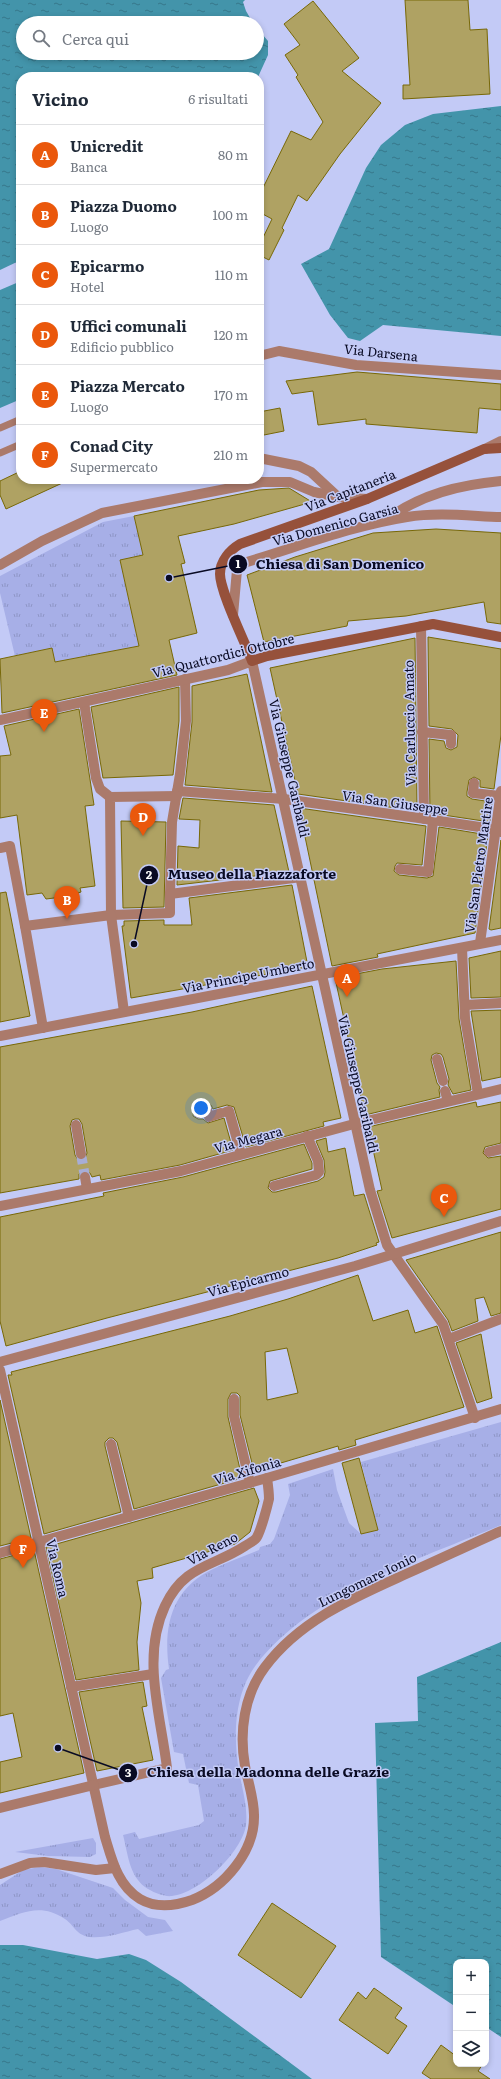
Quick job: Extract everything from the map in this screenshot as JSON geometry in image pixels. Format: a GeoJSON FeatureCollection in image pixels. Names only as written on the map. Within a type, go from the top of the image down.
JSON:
{"type":"FeatureCollection","features":[{"type":"Feature","properties":{"kind":"main road"},"geometry":{"type":"LineString","coordinates":[[484,449],[501,448]]}},
{"type":"Feature","properties":{"kind":"main road","name":"Via Capitaneria"},"geometry":{"type":"LineString","coordinates":[[233,615],[220,574],[225,559],[231,550],[240,544],[367,499],[484,449]]}},
{"type":"Feature","properties":{"kind":"main road"},"geometry":{"type":"LineString","coordinates":[[233,615],[252,661]]}},
{"type":"Feature","properties":{"kind":"main road","name":"Via Quattordici Ottobre"},"geometry":{"type":"LineString","coordinates":[[252,661],[267,656],[433,624],[501,637]]}},
{"type":"Feature","properties":{"kind":"street","name":"Via Darsena"},"geometry":{"type":"LineString","coordinates":[[264,355],[278,351],[356,365],[501,375]]}},
{"type":"Feature","properties":{"kind":"street","name":"Via Capitaneria"},"geometry":{"type":"LineString","coordinates":[[484,449],[501,441]]}},
{"type":"Feature","properties":{"kind":"street"},"geometry":{"type":"LineString","coordinates":[[264,459],[299,466],[311,472],[338,497]]}},
{"type":"Feature","properties":{"kind":"street"},"geometry":{"type":"LineString","coordinates":[[264,482],[290,482],[314,492],[338,497],[367,499]]}},
{"type":"Feature","properties":{"kind":"street"},"geometry":{"type":"LineString","coordinates":[[382,522],[422,498],[443,490],[501,482]]}},
{"type":"Feature","properties":{"kind":"street"},"geometry":{"type":"LineString","coordinates":[[0,565],[42,541],[102,513],[252,484]]}},
{"type":"Feature","properties":{"kind":"street","name":"Via Domenico Garsia"},"geometry":{"type":"LineString","coordinates":[[233,615],[236,577],[240,564],[382,522],[442,514],[501,517]]}},
{"type":"Feature","properties":{"kind":"street","name":"Via Carluccio Amato"},"geometry":{"type":"LineString","coordinates":[[400,869],[428,872],[429,819],[422,732],[420,626]]}},
{"type":"Feature","properties":{"kind":"street","name":"Via Quattordici Ottobre"},"geometry":{"type":"LineString","coordinates":[[0,720],[186,680],[228,670],[252,661]]}},
{"type":"Feature","properties":{"kind":"street","name":"Via Giuseppe Garibaldi"},"geometry":{"type":"LineString","coordinates":[[252,661],[284,799],[354,1124],[376,1211],[387,1245],[443,1324],[475,1418]]}},
{"type":"Feature","properties":{"kind":"street"},"geometry":{"type":"LineString","coordinates":[[25,926],[111,915],[170,913],[172,822],[179,793],[186,721],[186,680]]}},
{"type":"Feature","properties":{"kind":"street"},"geometry":{"type":"LineString","coordinates":[[84,702],[96,778],[100,789],[110,797],[111,915],[124,1012]]}},
{"type":"Feature","properties":{"kind":"street"},"geometry":{"type":"LineString","coordinates":[[422,732],[451,735],[451,744]]}},
{"type":"Feature","properties":{"kind":"street"},"geometry":{"type":"LineString","coordinates":[[474,782],[473,793],[501,794]]}},
{"type":"Feature","properties":{"kind":"street","name":"Via San Giuseppe"},"geometry":{"type":"LineString","coordinates":[[110,797],[179,793],[284,799],[429,819],[498,831]]}},
{"type":"Feature","properties":{"kind":"street","name":"Via San Pietro Martire"},"geometry":{"type":"LineString","coordinates":[[480,943],[498,831],[501,794]]}},
{"type":"Feature","properties":{"kind":"street"},"geometry":{"type":"LineString","coordinates":[[0,848],[10,846],[43,1028]]}},
{"type":"Feature","properties":{"kind":"street"},"geometry":{"type":"LineString","coordinates":[[170,894],[301,877]]}},
{"type":"Feature","properties":{"kind":"street","name":"Via Principe Umberto"},"geometry":{"type":"LineString","coordinates":[[0,1036],[501,940]]}},
{"type":"Feature","properties":{"kind":"street"},"geometry":{"type":"LineString","coordinates":[[462,948],[465,1018],[478,1094]]}},
{"type":"Feature","properties":{"kind":"street"},"geometry":{"type":"LineString","coordinates":[[465,1005],[501,1003]]}},
{"type":"Feature","properties":{"kind":"street"},"geometry":{"type":"LineString","coordinates":[[437,1060],[443,1081]]}},
{"type":"Feature","properties":{"kind":"street","name":"Via Megara"},"geometry":{"type":"LineString","coordinates":[[0,1206],[181,1171],[354,1124],[447,1096],[478,1094],[501,1089]]}},
{"type":"Feature","properties":{"kind":"street"},"geometry":{"type":"LineString","coordinates":[[199,1113],[206,1110],[209,1117],[229,1111],[241,1154]]}},
{"type":"Feature","properties":{"kind":"street"},"geometry":{"type":"LineString","coordinates":[[76,1125],[81,1154]]}},
{"type":"Feature","properties":{"kind":"street"},"geometry":{"type":"LineString","coordinates":[[274,1186],[316,1175],[320,1172],[318,1161],[307,1136]]}},
{"type":"Feature","properties":{"kind":"street"},"geometry":{"type":"LineString","coordinates":[[489,1152],[501,1149]]}},
{"type":"Feature","properties":{"kind":"street"},"geometry":{"type":"LineString","coordinates":[[85,1178],[87,1189]]}},
{"type":"Feature","properties":{"kind":"street","name":"Via Epicarmo"},"geometry":{"type":"LineString","coordinates":[[0,1362],[355,1266],[393,1253],[501,1221]]}},
{"type":"Feature","properties":{"kind":"street"},"geometry":{"type":"LineString","coordinates":[[449,1339],[501,1319]]}},
{"type":"Feature","properties":{"kind":"street","name":"Via Roma"},"geometry":{"type":"LineString","coordinates":[[0,1370],[94,1786]]}},
{"type":"Feature","properties":{"kind":"street"},"geometry":{"type":"LineString","coordinates":[[234,1399],[234,1416],[250,1483]]}},
{"type":"Feature","properties":{"kind":"street","name":"Via Xifonia"},"geometry":{"type":"LineString","coordinates":[[0,1553],[250,1483],[475,1418],[501,1409]]}},
{"type":"Feature","properties":{"kind":"street"},"geometry":{"type":"LineString","coordinates":[[111,1444],[129,1517]]}},
{"type":"Feature","properties":{"kind":"street","name":"Via Reno"},"geometry":{"type":"LineString","coordinates":[[94,1786],[167,1768],[153,1674],[156,1634],[164,1607],[176,1587],[192,1573],[207,1564],[235,1553],[257,1538],[269,1499],[267,1478]]}},
{"type":"Feature","properties":{"kind":"street","name":"Lungomare Ionio"},"geometry":{"type":"LineString","coordinates":[[94,1786],[105,1837],[115,1868],[127,1888],[141,1899],[154,1905],[174,1905],[194,1899],[227,1876],[242,1858],[252,1834],[254,1815],[242,1743],[248,1697],[265,1667],[281,1649],[310,1624],[341,1604],[501,1531]]}},
{"type":"Feature","properties":{"kind":"street"},"geometry":{"type":"LineString","coordinates":[[72,1687],[153,1674]]}},
{"type":"Feature","properties":{"kind":"street"},"geometry":{"type":"LineString","coordinates":[[0,1808],[94,1786]]}},
{"type":"Feature","properties":{"kind":"street"},"geometry":{"type":"LineString","coordinates":[[0,1874],[30,1863],[44,1862],[96,1870],[115,1868]]}},
{"type":"Feature","properties":{"kind":"lane"},"geometry":{"type":"LineString","coordinates":[[0,428],[16,421]]}},
{"type":"Feature","properties":{"kind":"lane"},"geometry":{"type":"LineString","coordinates":[[0,453],[16,446]]}},
{"type":"Feature","properties":{"kind":"green space"},"geometry":{"type":"Polygon","coordinates":[[[134,516],[143,555],[120,560],[139,646],[55,662],[52,648],[15,656],[0,593],[0,576],[103,522],[134,516]]]}},
{"type":"Feature","properties":{"kind":"green space"},"geometry":{"type":"Polygon","coordinates":[[[501,1422],[501,1525],[402,1565],[336,1598],[306,1618],[279,1640],[256,1665],[243,1689],[239,1702],[236,1744],[245,1804],[246,1825],[243,1836],[237,1847],[218,1870],[195,1887],[183,1893],[165,1896],[145,1887],[132,1870],[123,1835],[135,1832],[139,1839],[199,1825],[204,1821],[198,1785],[189,1783],[183,1754],[174,1752],[161,1678],[166,1670],[169,1669],[167,1638],[169,1624],[179,1598],[199,1577],[230,1561],[259,1550],[260,1547],[270,1544],[274,1539],[290,1495],[288,1484],[333,1469],[337,1490],[349,1523],[361,1534],[378,1530],[361,1462],[501,1422]]]}},
{"type":"Feature","properties":{"kind":"green space"},"geometry":{"type":"Polygon","coordinates":[[[93,1838],[96,1843],[96,1854],[90,1857],[48,1856],[15,1852],[93,1838]]]}},
{"type":"Feature","properties":{"kind":"green space"},"geometry":{"type":"Polygon","coordinates":[[[40,1867],[56,1869],[113,1888],[125,1900],[148,1917],[165,1920],[173,1931],[146,1936],[138,1929],[107,1936],[89,1937],[81,1934],[65,1919],[56,1914],[40,1910],[25,1912],[0,1921],[0,1885],[23,1870],[40,1867]]]}},
{"type":"Feature","properties":{"kind":"water"},"geometry":{"type":"Polygon","coordinates":[[[0,0],[245,0],[243,2],[249,16],[16,16],[16,60],[264,60],[264,36],[268,41],[268,55],[260,72],[16,72],[16,401],[0,408],[0,0]]]}},
{"type":"Feature","properties":{"kind":"water"},"geometry":{"type":"Polygon","coordinates":[[[501,106],[501,336],[383,325],[360,341],[348,338],[330,315],[301,264],[329,249],[366,168],[381,145],[405,125],[433,114],[501,106]]]}},
{"type":"Feature","properties":{"kind":"water"},"geometry":{"type":"Polygon","coordinates":[[[501,1642],[501,2037],[489,2029],[489,1959],[453,1959],[453,2005],[381,1957],[375,1723],[418,1721],[417,1677],[501,1642]]]}},
{"type":"Feature","properties":{"kind":"water"},"geometry":{"type":"Polygon","coordinates":[[[0,1945],[23,1945],[97,1959],[129,1954],[146,1960],[181,1982],[312,2079],[0,2079],[0,1945]]]}},
{"type":"Feature","properties":{"kind":"pier"},"geometry":{"type":"Polygon","coordinates":[[[16,262],[16,283],[0,290],[0,270],[16,262]]]}},
{"type":"Feature","properties":{"kind":"building"},"geometry":{"type":"Polygon","coordinates":[[[405,0],[468,0],[470,30],[487,29],[490,94],[403,99],[403,85],[410,85],[405,0]]]}},
{"type":"Feature","properties":{"kind":"building"},"geometry":{"type":"Polygon","coordinates":[[[313,1],[359,58],[342,71],[381,103],[340,154],[307,201],[298,195],[282,228],[284,230],[269,260],[264,258],[264,236],[272,219],[264,215],[264,186],[291,131],[311,140],[323,122],[296,77],[298,75],[285,55],[300,45],[284,24],[313,1]]]}},
{"type":"Feature","properties":{"kind":"building"},"geometry":{"type":"Polygon","coordinates":[[[357,372],[501,384],[501,410],[479,408],[477,433],[366,424],[366,419],[318,425],[313,391],[292,394],[286,381],[357,372]]]}},
{"type":"Feature","properties":{"kind":"building"},"geometry":{"type":"Polygon","coordinates":[[[280,408],[284,431],[264,435],[264,411],[280,408]]]}},
{"type":"Feature","properties":{"kind":"building"},"geometry":{"type":"Polygon","coordinates":[[[16,473],[16,484],[60,484],[6,509],[0,495],[0,481],[16,473]]]}},
{"type":"Feature","properties":{"kind":"building"},"geometry":{"type":"Polygon","coordinates":[[[289,488],[312,502],[234,524],[178,536],[185,563],[181,564],[197,633],[169,640],[177,675],[2,713],[0,659],[52,648],[55,662],[139,646],[120,560],[143,555],[134,516],[259,490],[289,488]]]}},
{"type":"Feature","properties":{"kind":"building"},"geometry":{"type":"Polygon","coordinates":[[[436,529],[501,533],[501,624],[487,622],[484,602],[406,616],[348,621],[347,626],[264,642],[247,575],[295,557],[373,533],[436,529]]]}},
{"type":"Feature","properties":{"kind":"building"},"geometry":{"type":"Polygon","coordinates":[[[428,637],[501,649],[501,735],[494,789],[480,787],[480,780],[474,777],[469,780],[467,792],[467,796],[472,799],[492,802],[490,822],[430,813],[429,739],[444,741],[446,748],[451,750],[457,747],[458,735],[452,729],[429,726],[428,637]]]}},
{"type":"Feature","properties":{"kind":"building"},"geometry":{"type":"Polygon","coordinates":[[[415,638],[417,811],[298,794],[270,668],[415,638]]]}},
{"type":"Feature","properties":{"kind":"building"},"geometry":{"type":"Polygon","coordinates":[[[247,674],[272,792],[185,785],[192,722],[192,686],[247,674]]]}},
{"type":"Feature","properties":{"kind":"building"},"geometry":{"type":"Polygon","coordinates":[[[179,687],[179,721],[173,775],[103,778],[91,707],[179,687]]]}},
{"type":"Feature","properties":{"kind":"building"},"geometry":{"type":"Polygon","coordinates":[[[79,709],[94,805],[85,806],[95,886],[80,888],[81,892],[78,893],[78,895],[46,899],[42,893],[27,895],[17,815],[0,818],[0,756],[11,755],[4,726],[79,709]]]}},
{"type":"Feature","properties":{"kind":"building"},"geometry":{"type":"Polygon","coordinates":[[[183,798],[274,805],[289,872],[177,885],[178,846],[199,848],[200,820],[179,819],[183,798]]]}},
{"type":"Feature","properties":{"kind":"building"},"geometry":{"type":"Polygon","coordinates":[[[299,808],[426,826],[422,865],[397,863],[394,871],[399,875],[427,878],[433,876],[439,827],[488,835],[475,933],[377,954],[378,957],[332,966],[299,808]]]}},
{"type":"Feature","properties":{"kind":"building"},"geometry":{"type":"Polygon","coordinates":[[[121,821],[166,822],[164,907],[123,908],[121,821]]]}},
{"type":"Feature","properties":{"kind":"building"},"geometry":{"type":"Polygon","coordinates":[[[501,840],[501,928],[491,930],[489,929],[501,840]]]}},
{"type":"Feature","properties":{"kind":"building"},"geometry":{"type":"Polygon","coordinates":[[[292,885],[308,967],[131,998],[122,926],[124,926],[124,921],[164,920],[164,925],[192,925],[189,898],[292,885]]]}},
{"type":"Feature","properties":{"kind":"building"},"geometry":{"type":"Polygon","coordinates":[[[6,892],[30,1016],[0,1022],[0,893],[6,892]]]}},
{"type":"Feature","properties":{"kind":"building"},"geometry":{"type":"Polygon","coordinates":[[[501,951],[501,997],[471,998],[469,958],[501,951]]]}},
{"type":"Feature","properties":{"kind":"building"},"geometry":{"type":"Polygon","coordinates":[[[456,961],[459,1019],[471,1090],[453,1094],[448,1085],[449,1079],[443,1057],[441,1054],[436,1053],[432,1055],[431,1060],[437,1083],[440,1087],[440,1097],[365,1115],[335,978],[382,969],[456,961]]]}},
{"type":"Feature","properties":{"kind":"building"},"geometry":{"type":"Polygon","coordinates":[[[312,986],[341,1118],[323,1122],[324,1126],[246,1147],[234,1107],[227,1105],[213,1109],[211,1105],[205,1104],[194,1109],[193,1116],[198,1119],[203,1119],[208,1123],[224,1118],[233,1150],[180,1165],[101,1180],[100,1175],[92,1177],[90,1173],[84,1171],[79,1174],[79,1179],[0,1193],[0,1047],[192,1012],[312,986]],[[79,1119],[72,1120],[70,1126],[75,1155],[78,1160],[82,1160],[85,1159],[87,1153],[82,1124],[79,1119]]]}},
{"type":"Feature","properties":{"kind":"building"},"geometry":{"type":"Polygon","coordinates":[[[501,1010],[501,1077],[482,1081],[471,1011],[501,1010]]]}},
{"type":"Feature","properties":{"kind":"building"},"geometry":{"type":"Polygon","coordinates":[[[476,1102],[477,1107],[501,1102],[501,1143],[485,1147],[483,1153],[488,1158],[501,1156],[501,1209],[392,1238],[377,1191],[382,1190],[368,1127],[476,1102]]]}},
{"type":"Feature","properties":{"kind":"building"},"geometry":{"type":"Polygon","coordinates":[[[326,1138],[328,1152],[345,1148],[354,1196],[364,1194],[379,1242],[376,1243],[377,1245],[338,1258],[6,1346],[0,1321],[0,1217],[104,1196],[103,1193],[183,1177],[304,1144],[312,1163],[312,1169],[270,1181],[268,1188],[272,1192],[276,1192],[318,1181],[324,1177],[324,1160],[316,1141],[326,1138]]]}},
{"type":"Feature","properties":{"kind":"building"},"geometry":{"type":"Polygon","coordinates":[[[501,1232],[501,1313],[491,1316],[484,1297],[475,1299],[478,1321],[452,1331],[448,1320],[406,1260],[501,1232]]]}},
{"type":"Feature","properties":{"kind":"building"},"geometry":{"type":"Polygon","coordinates":[[[358,1275],[373,1321],[408,1310],[415,1333],[437,1326],[464,1407],[355,1440],[356,1445],[339,1450],[338,1446],[254,1471],[240,1415],[240,1396],[237,1393],[231,1393],[228,1399],[228,1417],[242,1478],[134,1509],[117,1442],[113,1438],[109,1438],[105,1442],[105,1446],[121,1512],[44,1534],[8,1375],[12,1375],[11,1372],[230,1316],[288,1299],[358,1275]],[[287,1348],[265,1352],[267,1400],[298,1393],[287,1348]]]}},
{"type":"Feature","properties":{"kind":"building"},"geometry":{"type":"Polygon","coordinates":[[[481,1334],[492,1398],[477,1403],[456,1343],[481,1334]]]}},
{"type":"Feature","properties":{"kind":"building"},"geometry":{"type":"Polygon","coordinates":[[[0,1400],[31,1538],[0,1546],[0,1400]]]}},
{"type":"Feature","properties":{"kind":"building"},"geometry":{"type":"Polygon","coordinates":[[[359,1458],[378,1530],[361,1534],[342,1463],[359,1458]]]}},
{"type":"Feature","properties":{"kind":"building"},"geometry":{"type":"Polygon","coordinates":[[[254,1488],[259,1501],[250,1532],[235,1544],[152,1568],[153,1578],[137,1581],[141,1603],[137,1642],[139,1670],[76,1680],[46,1547],[254,1488]]]}},
{"type":"Feature","properties":{"kind":"building"},"geometry":{"type":"Polygon","coordinates":[[[34,1550],[84,1773],[0,1793],[0,1762],[22,1757],[13,1713],[0,1716],[0,1559],[34,1550]]]}},
{"type":"Feature","properties":{"kind":"building"},"geometry":{"type":"Polygon","coordinates":[[[143,1682],[147,1706],[142,1707],[153,1760],[97,1771],[79,1692],[143,1682]]]}},
{"type":"Feature","properties":{"kind":"building"},"geometry":{"type":"Polygon","coordinates":[[[272,1903],[336,1946],[301,1998],[238,1955],[272,1903]]]}},
{"type":"Feature","properties":{"kind":"building"},"geometry":{"type":"Polygon","coordinates":[[[374,1988],[402,2008],[395,2018],[407,2026],[388,2054],[339,2020],[358,1992],[366,1999],[374,1988]]]}},
{"type":"Feature","properties":{"kind":"building"},"geometry":{"type":"Polygon","coordinates":[[[441,2045],[453,2054],[453,2067],[481,2067],[478,2071],[490,2079],[431,2079],[422,2073],[441,2045]]]}},
{"type":"Feature","properties":{"kind":"tunnel"},"geometry":{"type":"LineString","coordinates":[[81,1154],[85,1177]]}},
{"type":"Feature","properties":{"kind":"place","name":"Chiesa di San Domenico"},"geometry":{"type":"Point","coordinates":[169,578]}},
{"type":"Feature","properties":{"kind":"place","name":"Piazza Mercato"},"geometry":{"type":"Point","coordinates":[44,732]}},
{"type":"Feature","properties":{"kind":"place","name":"Uffici comunali"},"geometry":{"type":"Point","coordinates":[143,836]}},
{"type":"Feature","properties":{"kind":"place","name":"Piazza Duomo"},"geometry":{"type":"Point","coordinates":[67,919]}},
{"type":"Feature","properties":{"kind":"place","name":"Museo della Piazzaforte"},"geometry":{"type":"Point","coordinates":[134,944]}},
{"type":"Feature","properties":{"kind":"place","name":"Unicredit"},"geometry":{"type":"Point","coordinates":[347,997]}},
{"type":"Feature","properties":{"kind":"place","name":"Epicarmo"},"geometry":{"type":"Point","coordinates":[444,1217]}},
{"type":"Feature","properties":{"kind":"place","name":"Conad City"},"geometry":{"type":"Point","coordinates":[23,1568]}},
{"type":"Feature","properties":{"kind":"place","name":"Chiesa della Madonna delle Grazie"},"geometry":{"type":"Point","coordinates":[58,1748]}}]}
